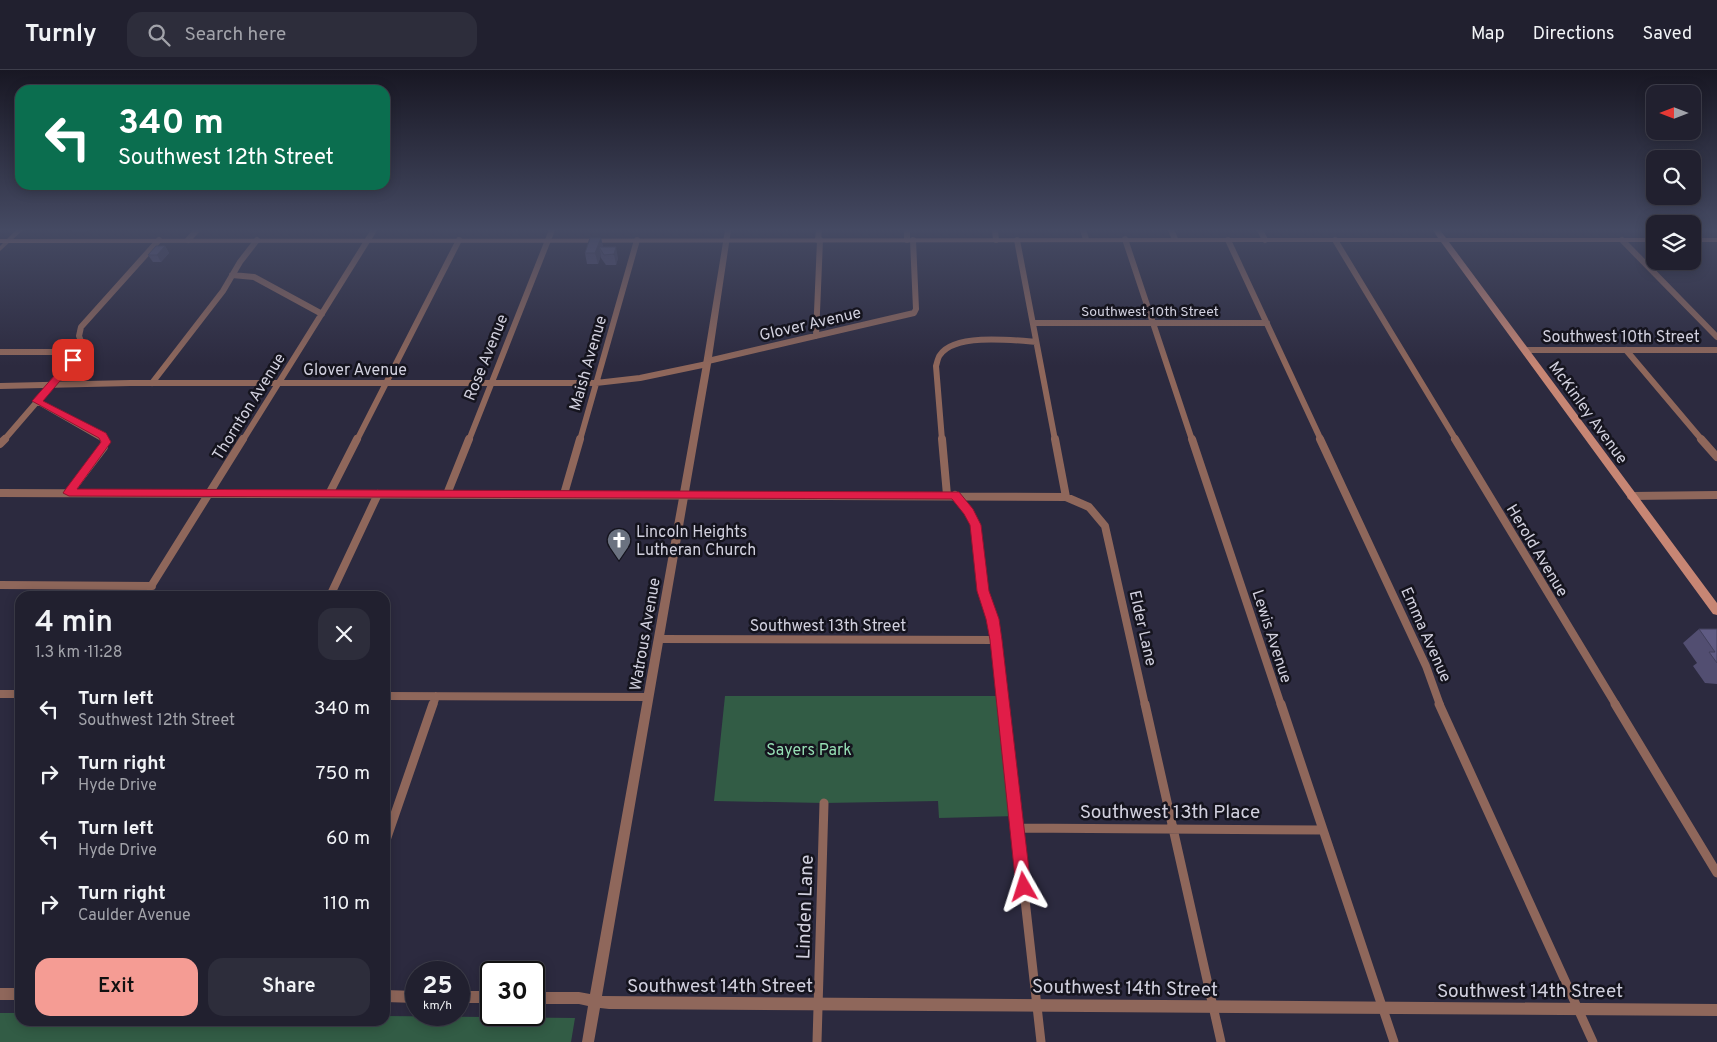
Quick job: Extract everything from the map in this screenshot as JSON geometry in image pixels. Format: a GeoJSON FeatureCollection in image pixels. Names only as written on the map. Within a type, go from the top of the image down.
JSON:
{"type":"FeatureCollection","features":[{"type":"Feature","properties":{"kind":"main road","name":"McKinley Avenue"},"geometry":{"type":"LineString","coordinates":[[1469,275],[1717,611]]}},
{"type":"Feature","properties":{"kind":"street"},"geometry":{"type":"LineString","coordinates":[[0,444],[78,352],[81,342],[79,336],[81,327],[127,275]]}},
{"type":"Feature","properties":{"kind":"street"},"geometry":{"type":"LineString","coordinates":[[152,383],[223,291],[232,275]]}},
{"type":"Feature","properties":{"kind":"street"},"geometry":{"type":"LineString","coordinates":[[236,275],[254,277],[322,314]]}},
{"type":"Feature","properties":{"kind":"street","name":"Thornton Avenue"},"geometry":{"type":"LineString","coordinates":[[148,591],[346,275]]}},
{"type":"Feature","properties":{"kind":"street"},"geometry":{"type":"LineString","coordinates":[[329,494],[441,275]]}},
{"type":"Feature","properties":{"kind":"street","name":"Rose Avenue"},"geometry":{"type":"LineString","coordinates":[[446,494],[534,275]]}},
{"type":"Feature","properties":{"kind":"street","name":"Maish Avenue"},"geometry":{"type":"LineString","coordinates":[[564,494],[628,275]]}},
{"type":"Feature","properties":{"kind":"street","name":"Watrous Avenue"},"geometry":{"type":"LineString","coordinates":[[588,1042],[685,495],[721,275]]}},
{"type":"Feature","properties":{"kind":"street"},"geometry":{"type":"LineString","coordinates":[[816,336],[818,275]]}},
{"type":"Feature","properties":{"kind":"street","name":"Glover Avenue"},"geometry":{"type":"LineString","coordinates":[[0,386],[152,383],[596,382],[640,378],[910,315],[916,309],[913,275]]}},
{"type":"Feature","properties":{"kind":"street"},"geometry":{"type":"LineString","coordinates":[[0,493],[1066,496],[1024,275]]}},
{"type":"Feature","properties":{"kind":"street","name":"Lewis Avenue"},"geometry":{"type":"LineString","coordinates":[[1137,275],[1394,1042]]}},
{"type":"Feature","properties":{"kind":"street","name":"Emma Avenue"},"geometry":{"type":"LineString","coordinates":[[1245,275],[1426,666],[1444,714],[1593,1042]]}},
{"type":"Feature","properties":{"kind":"street","name":"Herold Avenue"},"geometry":{"type":"LineString","coordinates":[[1356,275],[1717,873]]}},
{"type":"Feature","properties":{"kind":"street"},"geometry":{"type":"LineString","coordinates":[[1657,275],[1717,337]]}},
{"type":"Feature","properties":{"kind":"street","name":"Southwest 10th Street"},"geometry":{"type":"LineString","coordinates":[[1033,323],[1267,323]]}},
{"type":"Feature","properties":{"kind":"street"},"geometry":{"type":"LineString","coordinates":[[1036,342],[982,340],[956,344],[940,352],[936,359],[936,366],[951,495],[969,512],[975,525],[983,591],[992,619],[996,640],[1041,1042]]}},
{"type":"Feature","properties":{"kind":"street","name":"Southwest 10th Street"},"geometry":{"type":"LineString","coordinates":[[1524,350],[1717,350]]}},
{"type":"Feature","properties":{"kind":"street"},"geometry":{"type":"LineString","coordinates":[[1626,350],[1717,457]]}},
{"type":"Feature","properties":{"kind":"street"},"geometry":{"type":"LineString","coordinates":[[0,352],[78,352]]}},
{"type":"Feature","properties":{"kind":"street"},"geometry":{"type":"LineString","coordinates":[[37,401],[105,439],[104,447],[69,493]]}},
{"type":"Feature","properties":{"kind":"street"},"geometry":{"type":"LineString","coordinates":[[332,591],[378,494]]}},
{"type":"Feature","properties":{"kind":"street"},"geometry":{"type":"LineString","coordinates":[[1631,496],[1717,495]]}},
{"type":"Feature","properties":{"kind":"street","name":"Elder Lane"},"geometry":{"type":"LineString","coordinates":[[1066,496],[1090,507],[1100,516],[1105,526],[1221,1042]]}},
{"type":"Feature","properties":{"kind":"street"},"geometry":{"type":"LineString","coordinates":[[0,585],[152,586]]}},
{"type":"Feature","properties":{"kind":"street","name":"Southwest 13th Street"},"geometry":{"type":"LineString","coordinates":[[659,639],[996,640]]}},
{"type":"Feature","properties":{"kind":"street"},"geometry":{"type":"LineString","coordinates":[[0,694],[15,694]]}},
{"type":"Feature","properties":{"kind":"street"},"geometry":{"type":"LineString","coordinates":[[390,696],[649,697]]}},
{"type":"Feature","properties":{"kind":"street"},"geometry":{"type":"LineString","coordinates":[[390,829],[436,696]]}},
{"type":"Feature","properties":{"kind":"street","name":"Linden Lane"},"geometry":{"type":"LineString","coordinates":[[817,1042],[824,803]]}},
{"type":"Feature","properties":{"kind":"street","name":"Southwest 13th Place"},"geometry":{"type":"LineString","coordinates":[[1017,828],[1322,830]]}},
{"type":"Feature","properties":{"kind":"street"},"geometry":{"type":"LineString","coordinates":[[0,994],[15,994]]}},
{"type":"Feature","properties":{"kind":"street"},"geometry":{"type":"LineString","coordinates":[[390,996],[405,996]]}},
{"type":"Feature","properties":{"kind":"street","name":"Southwest 14th Street"},"geometry":{"type":"LineString","coordinates":[[545,998],[579,998],[595,1002],[1717,1010]]}},
{"type":"Feature","properties":{"kind":"green space","name":"Sayers Park"},"geometry":{"type":"Polygon","coordinates":[[[725,696],[1002,696],[1016,816],[939,818],[938,801],[824,803],[714,801],[725,696]]]}},
{"type":"Feature","properties":{"kind":"green space"},"geometry":{"type":"Polygon","coordinates":[[[0,1013],[15,1013],[15,1026],[390,1026],[390,1016],[405,1016],[405,1026],[470,1026],[470,1017],[480,1017],[480,1026],[545,1026],[545,1018],[575,1018],[571,1042],[0,1042],[0,1013]]]}},
{"type":"Feature","properties":{"kind":"building"},"geometry":{"type":"Polygon","coordinates":[[[1699,629],[1717,629],[1717,663],[1709,652],[1715,652],[1699,629]]]}},
{"type":"Feature","properties":{"kind":"place","name":"Lincoln Heights Lutheran Church"},"geometry":{"type":"Point","coordinates":[619,561]}},
{"type":"Feature","properties":{"kind":"route"},"geometry":{"type":"LineString","coordinates":[[73,360],[37,401],[102,436],[106,442],[69,493],[955,495],[969,512],[977,532],[983,591],[992,619],[996,640],[1024,887]]}}]}
